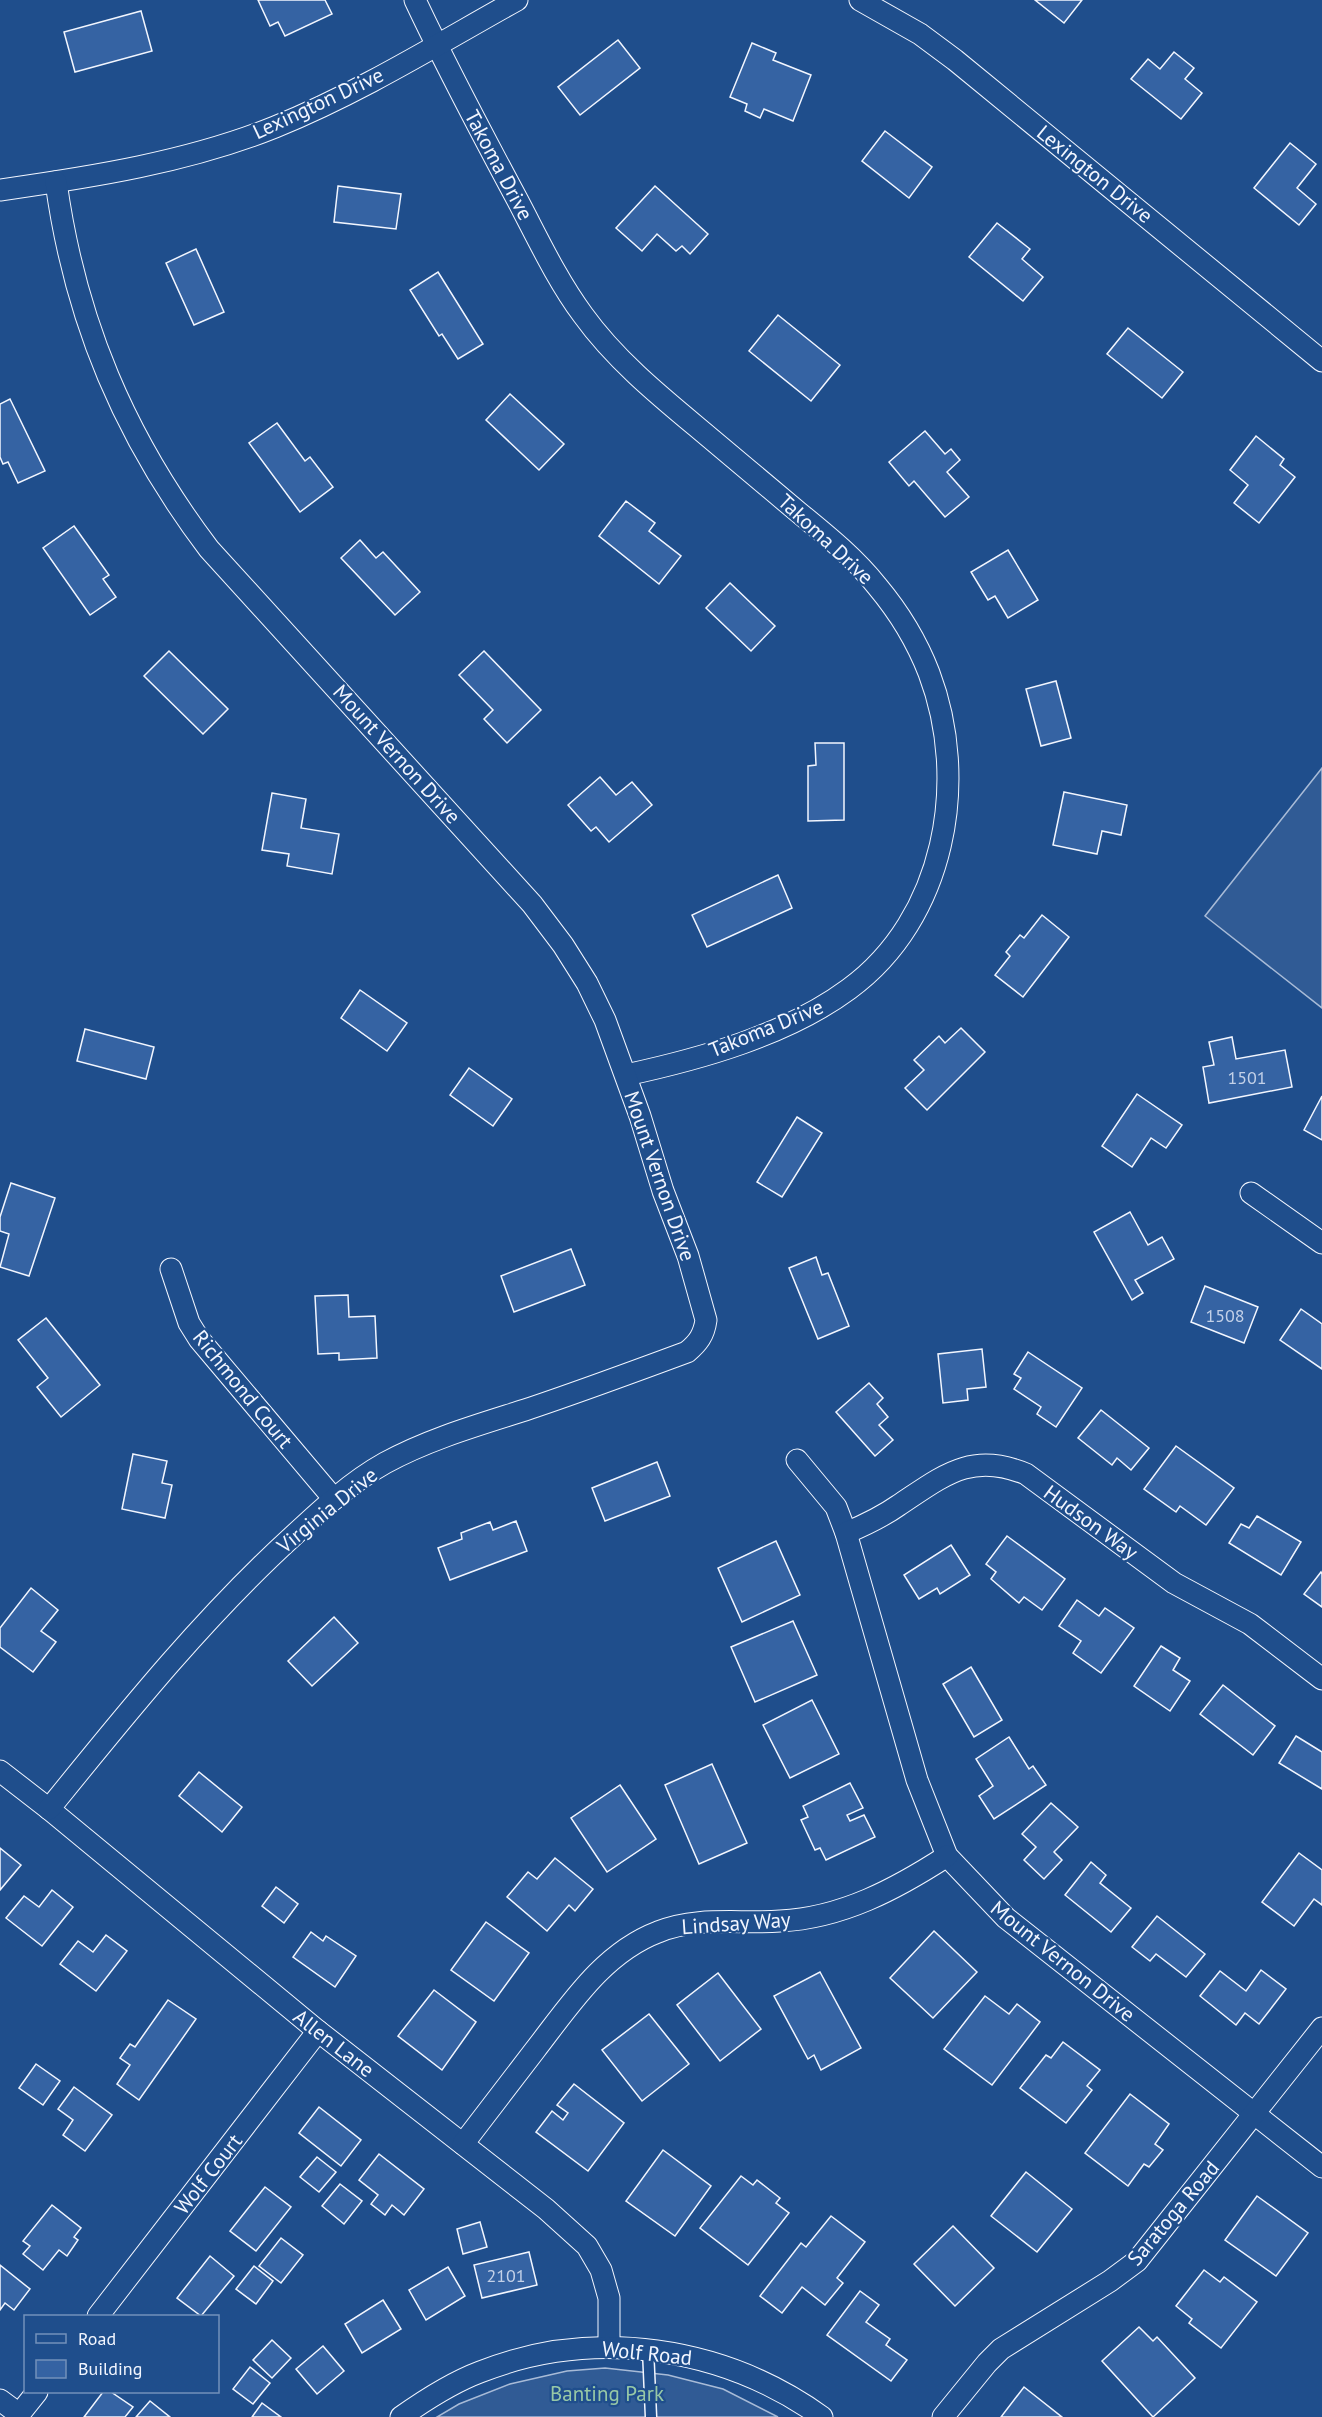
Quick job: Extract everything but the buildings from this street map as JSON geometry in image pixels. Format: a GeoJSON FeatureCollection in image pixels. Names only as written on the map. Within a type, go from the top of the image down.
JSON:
{"type":"FeatureCollection","features":[{"type":"Feature","properties":{"kind":"street","name":"Takoma Drive"},"geometry":{"type":"LineString","coordinates":[[414,0],[557,274],[583,315],[652,390],[835,543],[878,587],[920,653],[937,699],[944,729],[947,803],[942,841],[930,882],[915,914],[904,933],[885,957],[842,994],[823,1007],[790,1023],[669,1065],[626,1075]]}},
{"type":"Feature","properties":{"kind":"street","name":"Lexington Drive"},"geometry":{"type":"LineString","coordinates":[[0,190],[56,182],[176,157],[265,130],[321,107],[517,0]]}},
{"type":"Feature","properties":{"kind":"street","name":"Lexington Drive"},"geometry":{"type":"LineString","coordinates":[[860,0],[920,34],[956,60],[1322,361]]}},
{"type":"Feature","properties":{"kind":"street","name":"Mount Vernon Drive"},"geometry":{"type":"LineString","coordinates":[[56,182],[62,227],[97,348],[118,402],[143,450],[185,517],[209,549],[532,904],[563,945],[587,983],[605,1020],[626,1075],[663,1191],[688,1256],[705,1320],[705,1330],[697,1344]]}},
{"type":"Feature","properties":{"kind":"street"},"geometry":{"type":"LineString","coordinates":[[1251,1192],[1322,1243]]}},
{"type":"Feature","properties":{"kind":"street","name":"Richmond Court"},"geometry":{"type":"LineString","coordinates":[[171,1269],[189,1323],[199,1339],[334,1499]]}},
{"type":"Feature","properties":{"kind":"street","name":"Virginia Drive"},"geometry":{"type":"LineString","coordinates":[[49,1809],[173,1659],[212,1617],[268,1558],[360,1479],[386,1462],[422,1446],[605,1383],[687,1352],[697,1344]]}},
{"type":"Feature","properties":{"kind":"street","name":"Mount Vernon Drive"},"geometry":{"type":"LineString","coordinates":[[797,1460],[836,1508],[846,1533],[917,1780],[947,1856],[1006,1918],[1322,2167]]}},
{"type":"Feature","properties":{"kind":"street","name":"Hudson Way"},"geometry":{"type":"LineString","coordinates":[[846,1533],[872,1522],[941,1477],[963,1468],[991,1465],[1011,1468],[1026,1474],[1174,1583],[1250,1624],[1322,1679]]}},
{"type":"Feature","properties":{"kind":"street","name":"Allen Lane"},"geometry":{"type":"LineString","coordinates":[[0,1771],[318,2031],[546,2209],[587,2246],[602,2270],[609,2298],[609,2346]]}},
{"type":"Feature","properties":{"kind":"street","name":"Lindsay Way"},"geometry":{"type":"LineString","coordinates":[[463,2144],[571,2003],[620,1952],[636,1942],[659,1931],[696,1922],[783,1921],[827,1913],[873,1898],[903,1884],[947,1856]]}},
{"type":"Feature","properties":{"kind":"street","name":"Saratoga Road"},"geometry":{"type":"LineString","coordinates":[[943,2417],[1001,2349],[1110,2281],[1137,2261],[1322,2028]]}},
{"type":"Feature","properties":{"kind":"street","name":"Wolf Court"},"geometry":{"type":"LineString","coordinates":[[99,2315],[318,2031]]}},
{"type":"Feature","properties":{"kind":"street","name":"Wolf Road"},"geometry":{"type":"LineString","coordinates":[[400,2417],[433,2395],[479,2372],[529,2357],[609,2346],[648,2349],[700,2359],[744,2374],[790,2396],[822,2417]]}},
{"type":"Feature","properties":{"kind":"street"},"geometry":{"type":"LineString","coordinates":[[0,2400],[18,2416],[35,2393]]}},
{"type":"Feature","properties":{"kind":"lane"},"geometry":{"type":"LineString","coordinates":[[648,2349],[651,2417]]}},
{"type":"Feature","properties":{"kind":"shaded area"},"geometry":{"type":"Polygon","coordinates":[[[1322,768],[1322,1008],[1205,916],[1322,768]]]}},
{"type":"Feature","properties":{"kind":"shaded area","name":"Banting Park"},"geometry":{"type":"Polygon","coordinates":[[[605,2368],[668,2375],[723,2389],[778,2417],[437,2417],[459,2404],[510,2384],[567,2371],[605,2368]]]}}]}
